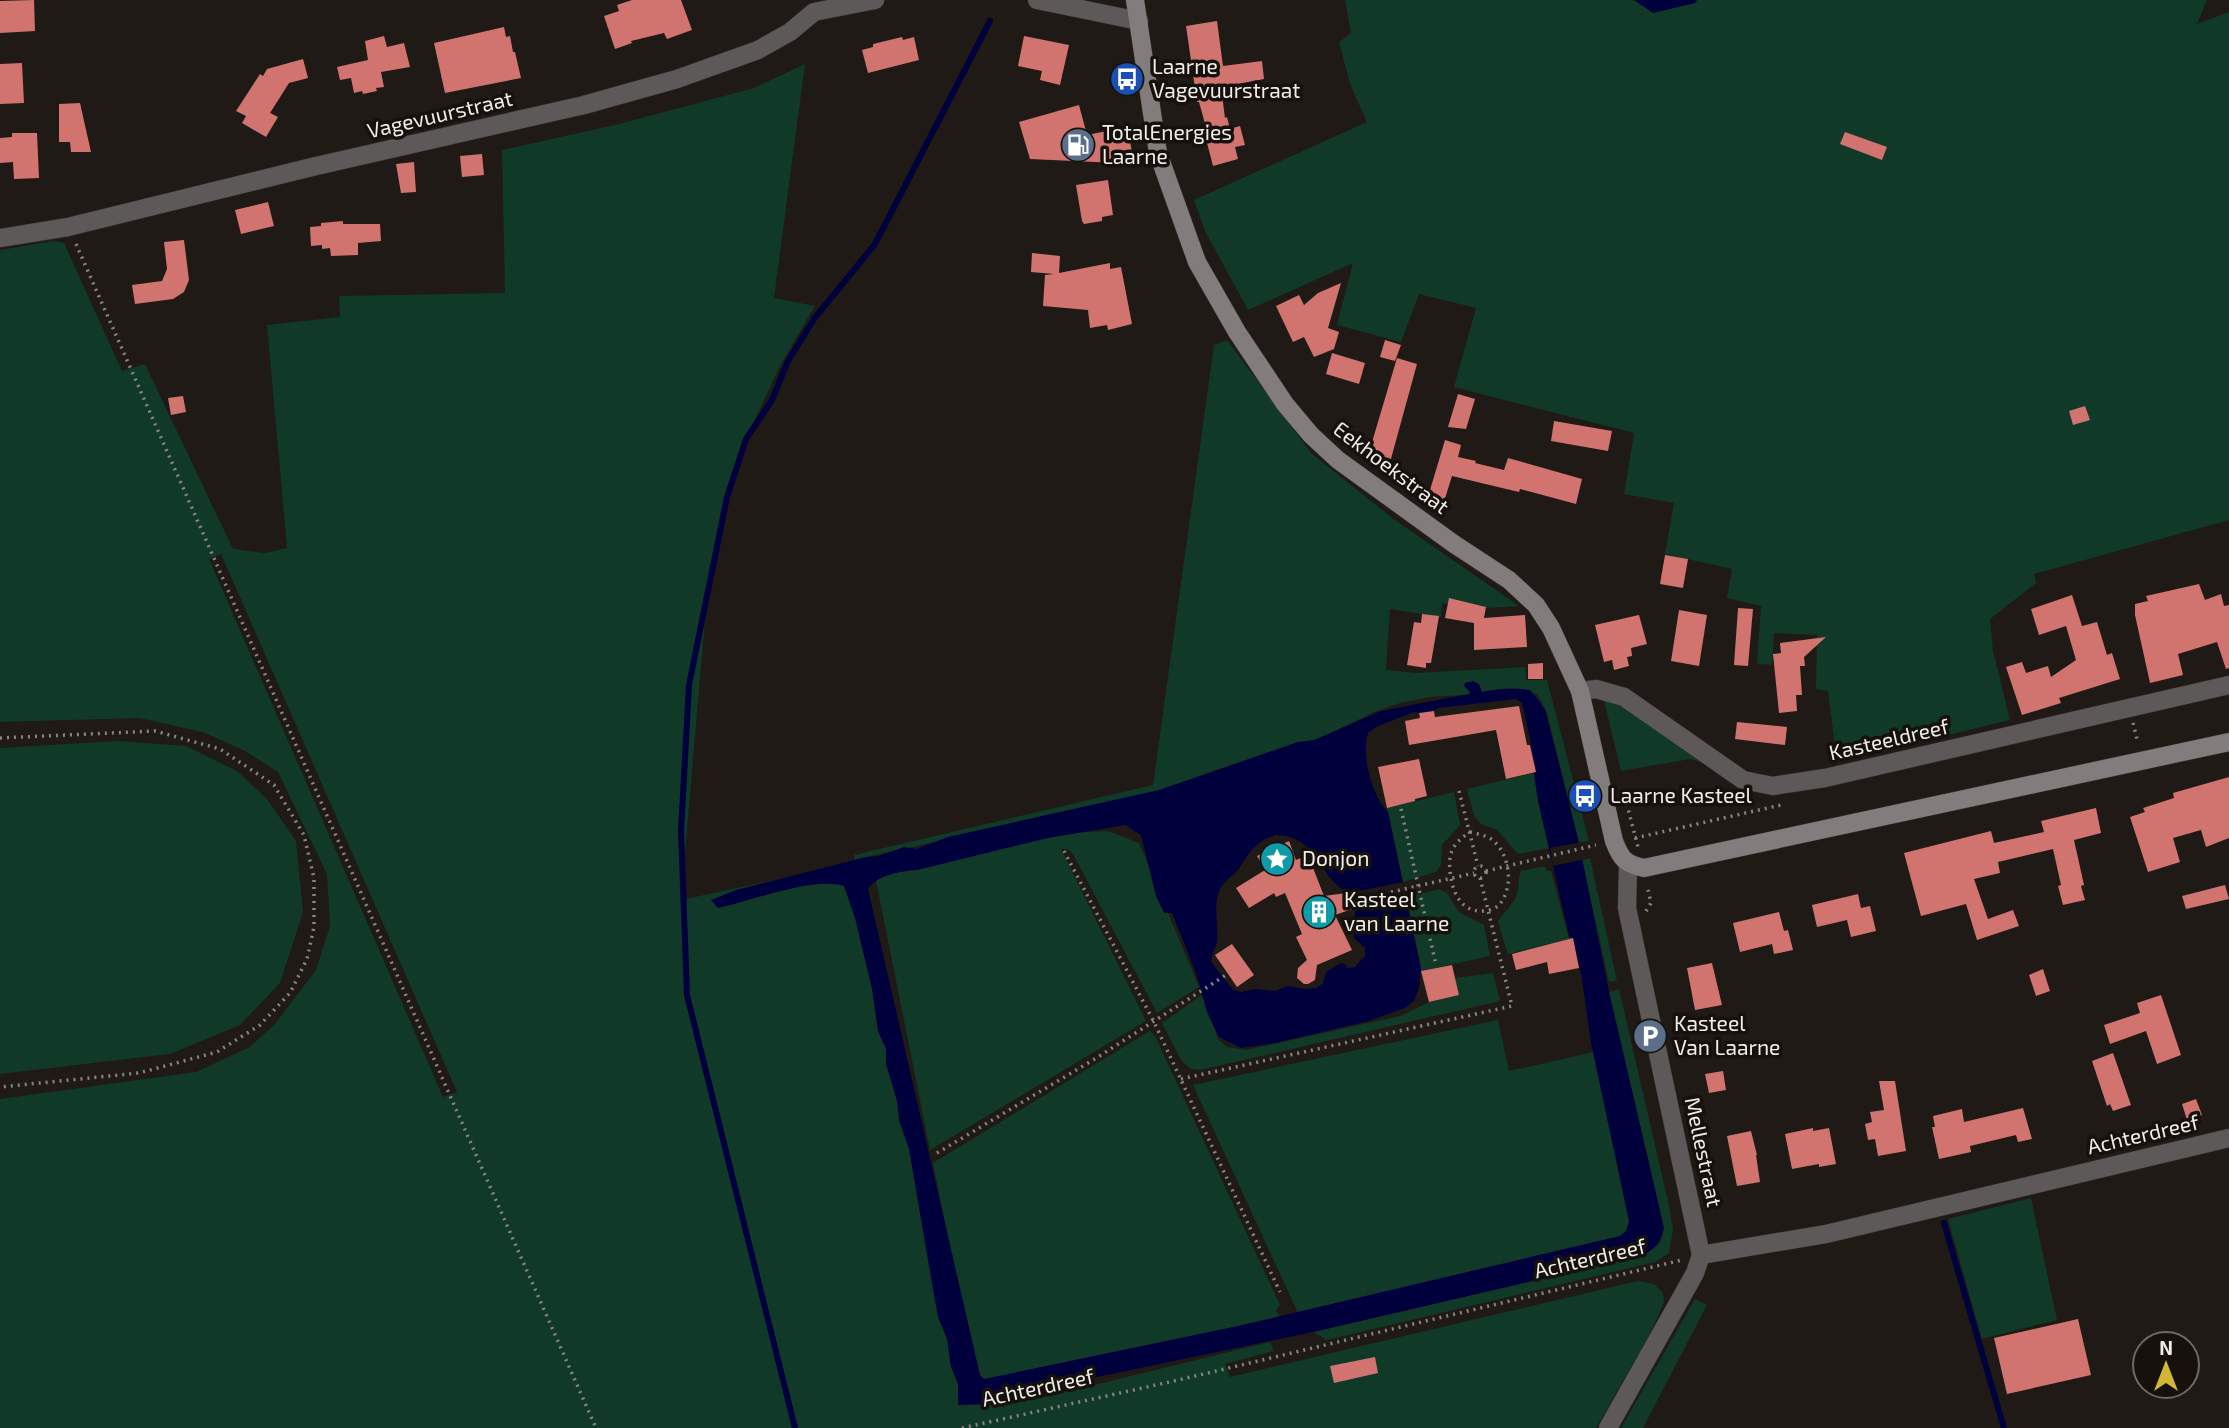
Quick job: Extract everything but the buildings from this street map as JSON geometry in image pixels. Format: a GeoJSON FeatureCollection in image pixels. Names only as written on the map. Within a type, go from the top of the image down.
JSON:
{"type":"FeatureCollection","features":[{"type":"Feature","properties":{"kind":"street","name":"Vagevuurstraat"},"geometry":{"type":"LineString","coordinates":[[0,238],[68,227],[325,164],[584,105],[677,79],[758,50],[790,32],[814,6],[875,0]]}},
{"type":"Feature","properties":{"kind":"street"},"geometry":{"type":"LineString","coordinates":[[1037,0],[1139,21]]}},
{"type":"Feature","properties":{"kind":"street","name":"Eekhoekstraat"},"geometry":{"type":"LineString","coordinates":[[1135,0],[1158,153],[1197,262],[1237,332],[1285,404],[1311,435],[1338,460],[1454,544],[1509,580],[1536,605],[1552,628],[1580,691],[1614,841],[1621,858],[1628,865]]}},
{"type":"Feature","properties":{"kind":"street","name":"Kasteeldreef"},"geometry":{"type":"LineString","coordinates":[[1580,691],[1596,689],[1624,697],[1743,780],[1773,786],[1825,778],[2229,685]]}},
{"type":"Feature","properties":{"kind":"street"},"geometry":{"type":"LineString","coordinates":[[1628,865],[1644,868],[2229,742]]}},
{"type":"Feature","properties":{"kind":"street","name":"Mellestraat"},"geometry":{"type":"LineString","coordinates":[[1628,865],[1627,908],[1701,1255]]}},
{"type":"Feature","properties":{"kind":"street","name":"Achterdreef"},"geometry":{"type":"LineString","coordinates":[[1701,1255],[1826,1234],[2229,1138]]}},
{"type":"Feature","properties":{"kind":"street"},"geometry":{"type":"LineString","coordinates":[[1608,1428],[1695,1273],[1701,1255]]}},
{"type":"Feature","properties":{"kind":"path"},"geometry":{"type":"LineString","coordinates":[[68,227],[596,1428]]}},
{"type":"Feature","properties":{"kind":"path"},"geometry":{"type":"LineString","coordinates":[[2129,707],[2143,762]]}},
{"type":"Feature","properties":{"kind":"path"},"geometry":{"type":"LineString","coordinates":[[0,738],[155,731],[220,749],[274,785],[304,835],[314,878],[314,927],[307,959],[290,993],[260,1025],[217,1052],[139,1073],[0,1087]]}},
{"type":"Feature","properties":{"kind":"path"},"geometry":{"type":"LineString","coordinates":[[1357,900],[1474,873],[1478,866],[1459,791]]}},
{"type":"Feature","properties":{"kind":"path"},"geometry":{"type":"LineString","coordinates":[[1401,809],[1436,965]]}},
{"type":"Feature","properties":{"kind":"path"},"geometry":{"type":"LineString","coordinates":[[1471,832],[1489,837],[1502,848],[1507,867],[1507,891],[1498,905],[1488,911],[1473,912],[1465,908],[1457,898],[1450,878],[1448,858],[1454,842],[1471,832]]}},
{"type":"Feature","properties":{"kind":"path"},"geometry":{"type":"LineString","coordinates":[[1486,871],[1614,841]]}},
{"type":"Feature","properties":{"kind":"path"},"geometry":{"type":"LineString","coordinates":[[1064,851],[1154,1022],[1280,1292]]}},
{"type":"Feature","properties":{"kind":"path"},"geometry":{"type":"LineString","coordinates":[[1478,866],[1484,867],[1486,871]]}},
{"type":"Feature","properties":{"kind":"path"},"geometry":{"type":"LineString","coordinates":[[1480,878],[1486,871]]}},
{"type":"Feature","properties":{"kind":"path"},"geometry":{"type":"LineString","coordinates":[[1181,1079],[1512,1006],[1480,878],[1474,873]]}},
{"type":"Feature","properties":{"kind":"path"},"geometry":{"type":"LineString","coordinates":[[937,1153],[1154,1022],[1226,975]]}},
{"type":"Feature","properties":{"kind":"path","name":"Achterdreef"},"geometry":{"type":"LineString","coordinates":[[962,1428],[1174,1381],[1701,1255]]}},
{"type":"Feature","properties":{"kind":"green space"},"geometry":{"type":"Polygon","coordinates":[[[1345,0],[2207,0],[2197,24],[2229,12],[2229,520],[2034,574],[2036,583],[1990,619],[1993,651],[2010,720],[1837,762],[1828,691],[1816,689],[1817,635],[1774,633],[1772,665],[1757,664],[1761,606],[1727,598],[1732,569],[1665,554],[1674,503],[1624,494],[1634,433],[1454,387],[1476,308],[1419,294],[1401,342],[1337,325],[1353,263],[1248,310],[1205,231],[1194,200],[1367,122],[1350,84],[1339,42],[1351,33],[1345,0]]]}},
{"type":"Feature","properties":{"kind":"green space"},"geometry":{"type":"Polygon","coordinates":[[[805,64],[774,298],[815,306],[782,362],[736,460],[709,573],[681,900],[855,863],[955,1361],[991,1404],[1045,1397],[1270,1342],[1274,1351],[1225,1364],[1230,1377],[1638,1281],[1654,1284],[1663,1293],[1664,1303],[1650,1334],[1596,1428],[0,1428],[0,1099],[196,1072],[250,1047],[275,1024],[316,970],[330,926],[327,874],[278,772],[245,751],[203,732],[139,718],[0,722],[0,250],[53,241],[64,243],[122,371],[145,364],[233,549],[265,553],[287,548],[267,325],[340,317],[339,296],[505,293],[502,150],[619,124],[754,88],[805,64]],[[221,554],[209,559],[443,1097],[457,1092],[221,554]]]}},
{"type":"Feature","properties":{"kind":"green space"},"geometry":{"type":"Polygon","coordinates":[[[1227,340],[1312,454],[1395,520],[1519,606],[1472,609],[1442,603],[1441,617],[1390,609],[1386,670],[1417,673],[1525,667],[1526,680],[1547,680],[1589,841],[1579,843],[1547,713],[1537,694],[1524,691],[1431,697],[1400,703],[1374,712],[1279,759],[1121,802],[870,856],[855,863],[854,855],[1153,785],[1214,345],[1227,340]]]}},
{"type":"Feature","properties":{"kind":"green space"},"geometry":{"type":"Polygon","coordinates":[[[1603,696],[1628,704],[1717,766],[1690,759],[1621,771],[1603,696]]]}},
{"type":"Feature","properties":{"kind":"green space"},"geometry":{"type":"Polygon","coordinates":[[[117,741],[186,746],[237,771],[267,799],[296,841],[303,912],[280,983],[240,1025],[170,1054],[0,1074],[0,748],[117,741]]]}},
{"type":"Feature","properties":{"kind":"green space"},"geometry":{"type":"Polygon","coordinates":[[[1533,773],[1550,848],[1518,854],[1497,830],[1481,824],[1474,816],[1467,789],[1533,773]]]}},
{"type":"Feature","properties":{"kind":"green space"},"geometry":{"type":"Polygon","coordinates":[[[1454,792],[1460,825],[1442,845],[1441,865],[1436,872],[1403,882],[1387,808],[1454,792]]]}},
{"type":"Feature","properties":{"kind":"green space"},"geometry":{"type":"Polygon","coordinates":[[[1108,831],[1139,843],[1199,987],[1157,1013],[1073,854],[1067,849],[1061,849],[1146,1021],[930,1150],[875,876],[1063,833],[1108,831]]]}},
{"type":"Feature","properties":{"kind":"green space"},"geometry":{"type":"Polygon","coordinates":[[[1590,858],[1617,981],[1609,982],[1582,860],[1590,858]]]}},
{"type":"Feature","properties":{"kind":"green space"},"geometry":{"type":"Polygon","coordinates":[[[1540,867],[1551,871],[1569,939],[1508,954],[1498,922],[1516,898],[1521,871],[1540,867]]]}},
{"type":"Feature","properties":{"kind":"green space"},"geometry":{"type":"Polygon","coordinates":[[[1439,889],[1447,893],[1459,912],[1484,925],[1490,956],[1421,971],[1406,898],[1439,889]]]}},
{"type":"Feature","properties":{"kind":"green space"},"geometry":{"type":"Polygon","coordinates":[[[1493,973],[1500,1001],[1200,1070],[1191,1069],[1181,1060],[1162,1023],[1202,995],[1218,1039],[1227,1047],[1246,1050],[1400,1016],[1429,1002],[1459,995],[1455,978],[1493,973]]]}},
{"type":"Feature","properties":{"kind":"green space"},"geometry":{"type":"Polygon","coordinates":[[[1619,989],[1670,1210],[1673,1230],[1669,1253],[1655,1262],[1327,1340],[1313,1332],[1640,1256],[1660,1243],[1664,1228],[1609,992],[1619,989]]]}},
{"type":"Feature","properties":{"kind":"green space"},"geometry":{"type":"Polygon","coordinates":[[[1498,1020],[1509,1071],[1598,1051],[1635,1225],[1628,1238],[1299,1315],[1193,1085],[1498,1020]]]}},
{"type":"Feature","properties":{"kind":"green space"},"geometry":{"type":"Polygon","coordinates":[[[1150,1031],[1155,1036],[1280,1305],[1276,1310],[1281,1320],[987,1382],[976,1376],[933,1163],[1150,1031]]]}},
{"type":"Feature","properties":{"kind":"green space"},"geometry":{"type":"Polygon","coordinates":[[[2031,1198],[2057,1320],[1982,1339],[1948,1219],[2031,1198]]]}},
{"type":"Feature","properties":{"kind":"green space"},"geometry":{"type":"Polygon","coordinates":[[[1695,1299],[1707,1305],[1643,1428],[1621,1428],[1695,1299]]]}},
{"type":"Feature","properties":{"kind":"shaded area"},"geometry":{"type":"Polygon","coordinates":[[[1634,0],[1697,0],[1695,3],[1653,13],[1634,0]]]}},
{"type":"Feature","properties":{"kind":"shaded area"},"geometry":{"type":"Polygon","coordinates":[[[1473,681],[1479,684],[1482,692],[1530,690],[1545,709],[1579,843],[1609,992],[1664,1228],[1659,1242],[1640,1256],[1313,1332],[1078,1381],[991,1404],[958,1405],[958,1384],[951,1367],[947,1339],[938,1317],[909,1149],[886,1064],[886,1049],[878,1031],[872,989],[855,918],[844,886],[816,884],[718,908],[711,900],[736,890],[879,856],[904,847],[916,849],[948,837],[1159,790],[1298,742],[1314,740],[1381,711],[1469,694],[1465,683],[1473,681]],[[1516,699],[1438,708],[1426,713],[1414,712],[1376,727],[1368,733],[1366,752],[1369,775],[1377,796],[1388,812],[1421,968],[1419,988],[1414,1001],[1405,1008],[1369,1021],[1275,1043],[1241,1048],[1219,1037],[1207,1012],[1197,976],[1172,913],[1164,913],[1156,896],[1141,835],[1125,825],[1048,838],[897,873],[877,880],[868,889],[980,1375],[984,1379],[1238,1326],[1620,1236],[1626,1231],[1629,1221],[1591,1043],[1582,979],[1573,938],[1569,936],[1538,801],[1531,742],[1522,703],[1516,699]],[[1276,835],[1254,847],[1223,885],[1217,898],[1217,941],[1211,962],[1232,989],[1241,992],[1255,989],[1275,991],[1288,986],[1317,988],[1323,983],[1326,972],[1341,963],[1347,968],[1355,967],[1365,956],[1365,948],[1354,938],[1355,912],[1358,907],[1354,892],[1335,883],[1304,844],[1276,835]]]}},
{"type":"Feature","properties":{"kind":"pier"},"geometry":{"type":"Polygon","coordinates":[[[1583,842],[1586,859],[1553,866],[1550,848],[1583,842]]]}},
{"type":"Feature","properties":{"kind":"pier"},"geometry":{"type":"Polygon","coordinates":[[[1403,882],[1406,898],[1358,907],[1354,892],[1403,882]]]}},
{"type":"Feature","properties":{"kind":"waterway"},"geometry":{"type":"LineString","coordinates":[[795,1428],[687,995],[681,831],[689,685],[727,497],[746,439],[772,400],[788,361],[814,319],[875,244],[990,21]]}},
{"type":"Feature","properties":{"kind":"waterway"},"geometry":{"type":"LineString","coordinates":[[1944,1223],[2004,1428]]}},
{"type":"Feature","properties":{"kind":"place","name":"Laarne Vagevuurstraat"},"geometry":{"type":"Point","coordinates":[1127,79]}},
{"type":"Feature","properties":{"kind":"place","name":"TotalEnergies Laarne"},"geometry":{"type":"Point","coordinates":[1078,145]}},
{"type":"Feature","properties":{"kind":"place","name":"Laarne Kasteel"},"geometry":{"type":"Point","coordinates":[1585,796]}},
{"type":"Feature","properties":{"kind":"place","name":"Donjon"},"geometry":{"type":"Point","coordinates":[1277,859]}},
{"type":"Feature","properties":{"kind":"place","name":"Kasteel van Laarne"},"geometry":{"type":"Point","coordinates":[1319,912]}},
{"type":"Feature","properties":{"kind":"place","name":"Kasteel Van Laarne"},"geometry":{"type":"Point","coordinates":[1650,1036]}}]}
